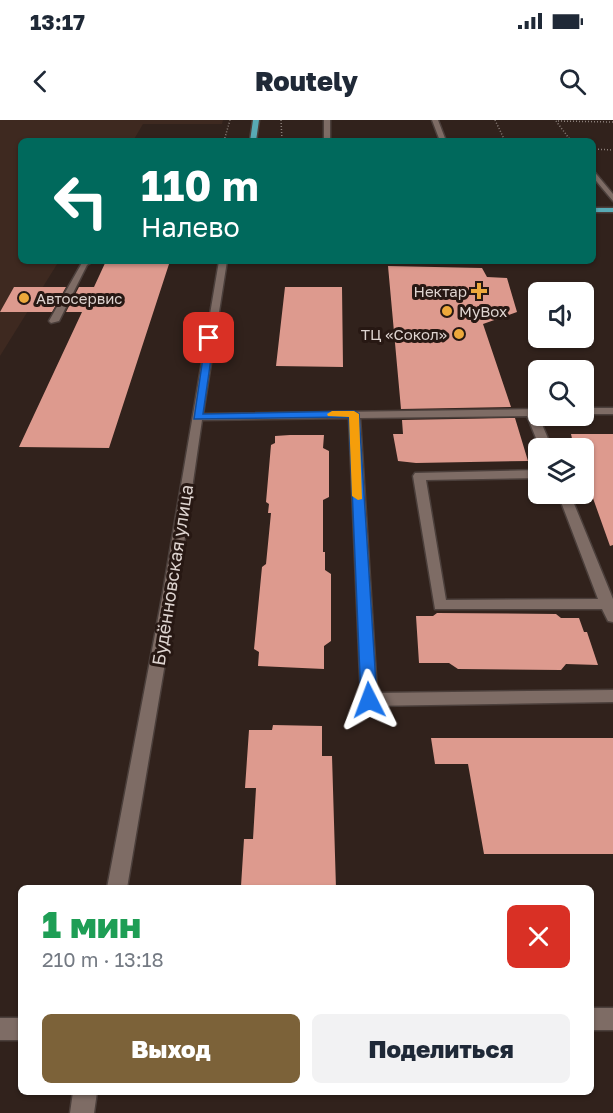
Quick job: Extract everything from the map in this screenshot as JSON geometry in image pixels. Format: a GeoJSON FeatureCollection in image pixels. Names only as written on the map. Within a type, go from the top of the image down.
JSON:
{"type":"FeatureCollection","features":[{"type":"Feature","properties":{"kind":"main road"},"geometry":{"type":"LineString","coordinates":[[253,138],[256,120]]}},
{"type":"Feature","properties":{"kind":"main road"},"geometry":{"type":"LineString","coordinates":[[596,210],[613,210]]}},
{"type":"Feature","properties":{"kind":"street"},"geometry":{"type":"LineString","coordinates":[[327,120],[327,138]]}},
{"type":"Feature","properties":{"kind":"street"},"geometry":{"type":"LineString","coordinates":[[435,120],[442,138]]}},
{"type":"Feature","properties":{"kind":"street"},"geometry":{"type":"LineString","coordinates":[[596,176],[613,199]]}},
{"type":"Feature","properties":{"kind":"street"},"geometry":{"type":"LineString","coordinates":[[54,321],[84,264]]}},
{"type":"Feature","properties":{"kind":"street","name":"Будённовская улица"},"geometry":{"type":"LineString","coordinates":[[118,885],[170,592],[222,264]]}},
{"type":"Feature","properties":{"kind":"street"},"geometry":{"type":"LineString","coordinates":[[594,411],[613,411]]}},
{"type":"Feature","properties":{"kind":"street"},"geometry":{"type":"LineString","coordinates":[[197,417],[528,412]]}},
{"type":"Feature","properties":{"kind":"street"},"geometry":{"type":"LineString","coordinates":[[354,414],[369,700],[613,696]]}},
{"type":"Feature","properties":{"kind":"street"},"geometry":{"type":"LineString","coordinates":[[528,474],[419,476],[440,605],[610,610],[568,504]]}},
{"type":"Feature","properties":{"kind":"street"},"geometry":{"type":"LineString","coordinates":[[594,1019],[613,1019]]}},
{"type":"Feature","properties":{"kind":"street"},"geometry":{"type":"LineString","coordinates":[[0,1029],[18,1029]]}},
{"type":"Feature","properties":{"kind":"street"},"geometry":{"type":"LineString","coordinates":[[82,1113],[85,1095]]}},
{"type":"Feature","properties":{"kind":"path"},"geometry":{"type":"LineString","coordinates":[[225,138],[230,120]]}},
{"type":"Feature","properties":{"kind":"path"},"geometry":{"type":"LineString","coordinates":[[281,120],[282,138]]}},
{"type":"Feature","properties":{"kind":"path"},"geometry":{"type":"LineString","coordinates":[[495,120],[504,138]]}},
{"type":"Feature","properties":{"kind":"path"},"geometry":{"type":"LineString","coordinates":[[569,138],[556,121],[613,122]]}},
{"type":"Feature","properties":{"kind":"path"},"geometry":{"type":"LineString","coordinates":[[596,150],[613,150]]}},
{"type":"Feature","properties":{"kind":"shaded area"},"geometry":{"type":"Polygon","coordinates":[[[0,120],[223,120],[222,124],[143,124],[135,138],[18,138],[18,264],[57,264],[0,356],[0,120]]]}},
{"type":"Feature","properties":{"kind":"building"},"geometry":{"type":"Polygon","coordinates":[[[105,264],[169,264],[109,448],[19,447],[82,312],[66,312],[79,287],[94,287],[105,264]]]}},
{"type":"Feature","properties":{"kind":"building","name":"ТЦ «Сокол»"},"geometry":{"type":"Polygon","coordinates":[[[388,266],[482,268],[487,277],[507,278],[517,312],[483,324],[511,407],[401,409],[388,266]]]}},
{"type":"Feature","properties":{"kind":"building","name":"Автосервис"},"geometry":{"type":"Polygon","coordinates":[[[14,287],[66,287],[52,312],[0,312],[14,287]]]}},
{"type":"Feature","properties":{"kind":"building"},"geometry":{"type":"Polygon","coordinates":[[[285,287],[342,287],[343,367],[276,366],[285,287]]]}},
{"type":"Feature","properties":{"kind":"building"},"geometry":{"type":"Polygon","coordinates":[[[515,418],[528,461],[416,463],[398,461],[393,434],[403,434],[402,420],[515,418]]]}},
{"type":"Feature","properties":{"kind":"building"},"geometry":{"type":"Polygon","coordinates":[[[571,434],[613,434],[613,545],[610,546],[594,501],[594,438],[572,438],[571,434]]]}},
{"type":"Feature","properties":{"kind":"building"},"geometry":{"type":"Polygon","coordinates":[[[324,435],[323,448],[329,451],[329,497],[323,500],[323,552],[325,552],[325,570],[331,574],[331,641],[324,646],[324,669],[258,666],[259,652],[254,649],[262,567],[266,564],[271,513],[268,513],[269,504],[266,502],[271,445],[275,443],[275,436],[324,435]]]}},
{"type":"Feature","properties":{"kind":"building"},"geometry":{"type":"Polygon","coordinates":[[[437,613],[556,614],[561,618],[579,618],[584,632],[587,632],[598,665],[566,664],[561,670],[458,669],[449,663],[419,663],[416,616],[433,616],[437,613]]]}},
{"type":"Feature","properties":{"kind":"building"},"geometry":{"type":"Polygon","coordinates":[[[273,725],[322,726],[322,756],[332,756],[336,885],[241,885],[244,839],[253,839],[256,788],[245,788],[249,730],[272,730],[273,725]]]}},
{"type":"Feature","properties":{"kind":"building"},"geometry":{"type":"Polygon","coordinates":[[[431,738],[613,738],[613,854],[484,854],[468,764],[435,764],[431,738]]]}},
{"type":"Feature","properties":{"kind":"slow traffic"},"geometry":{"type":"LineString","coordinates":[[332,414],[354,414],[358,496]]}},
{"type":"Feature","properties":{"kind":"place","name":"Нектар"},"geometry":{"type":"Point","coordinates":[479,291]}},
{"type":"Feature","properties":{"kind":"place","name":"Автосервис"},"geometry":{"type":"Point","coordinates":[24,298]}},
{"type":"Feature","properties":{"kind":"place","name":"MyBox"},"geometry":{"type":"Point","coordinates":[447,311]}},
{"type":"Feature","properties":{"kind":"place","name":"ТЦ «Сокол»"},"geometry":{"type":"Point","coordinates":[459,334]}},
{"type":"Feature","properties":{"kind":"route"},"geometry":{"type":"LineString","coordinates":[[209,338],[197,417],[354,414],[369,700]]}}]}
